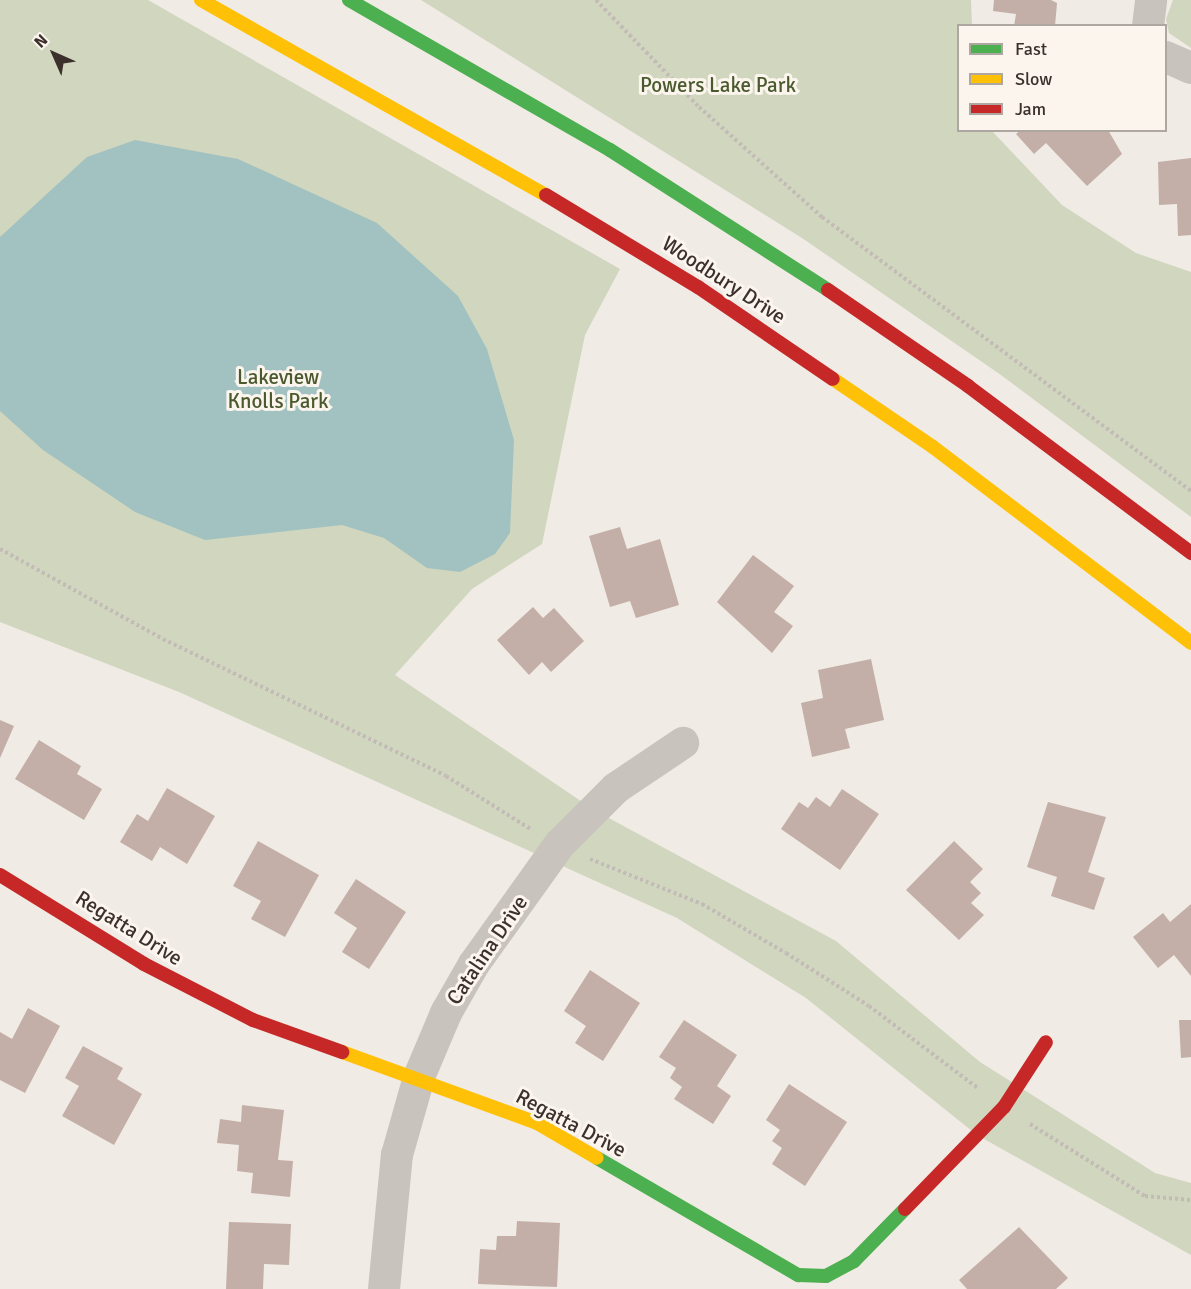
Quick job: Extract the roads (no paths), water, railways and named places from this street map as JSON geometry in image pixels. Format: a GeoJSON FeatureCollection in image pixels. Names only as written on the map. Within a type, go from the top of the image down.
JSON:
{"type":"FeatureCollection","features":[{"type":"Feature","properties":{"kind":"main road","name":"Woodbury Drive"},"geometry":{"type":"LineString","coordinates":[[201,0],[453,139],[698,287],[933,447],[1191,643]]}},
{"type":"Feature","properties":{"kind":"main road"},"geometry":{"type":"LineString","coordinates":[[350,0],[610,150],[792,265],[968,386],[1191,553]]}},
{"type":"Feature","properties":{"kind":"main road","name":"Regatta Drive"},"geometry":{"type":"LineString","coordinates":[[0,875],[205,997],[252,1020],[419,1077],[537,1123],[798,1275],[826,1276],[854,1261],[1004,1107],[1046,1042]]}},
{"type":"Feature","properties":{"kind":"street"},"geometry":{"type":"LineString","coordinates":[[1148,24],[1151,0]]}},
{"type":"Feature","properties":{"kind":"street"},"geometry":{"type":"LineString","coordinates":[[1167,57],[1191,68]]}},
{"type":"Feature","properties":{"kind":"street","name":"Catalina Drive"},"geometry":{"type":"LineString","coordinates":[[384,1289],[397,1155],[419,1077],[474,964],[560,844],[616,788],[683,743]]}},
{"type":"Feature","properties":{"kind":"water"},"geometry":{"type":"Polygon","coordinates":[[[135,140],[238,159],[377,223],[458,296],[487,349],[514,440],[510,533],[495,554],[460,572],[427,568],[384,538],[342,525],[205,540],[135,512],[43,450],[0,411],[0,237],[87,157],[135,140]]]}},
{"type":"Feature","properties":{"kind":"park label","name":"Powers Lake Park"},"geometry":{"type":"Point","coordinates":[718,85]}},
{"type":"Feature","properties":{"kind":"park label","name":"Lakeview Knolls Park"},"geometry":{"type":"Point","coordinates":[278,389]}}]}
